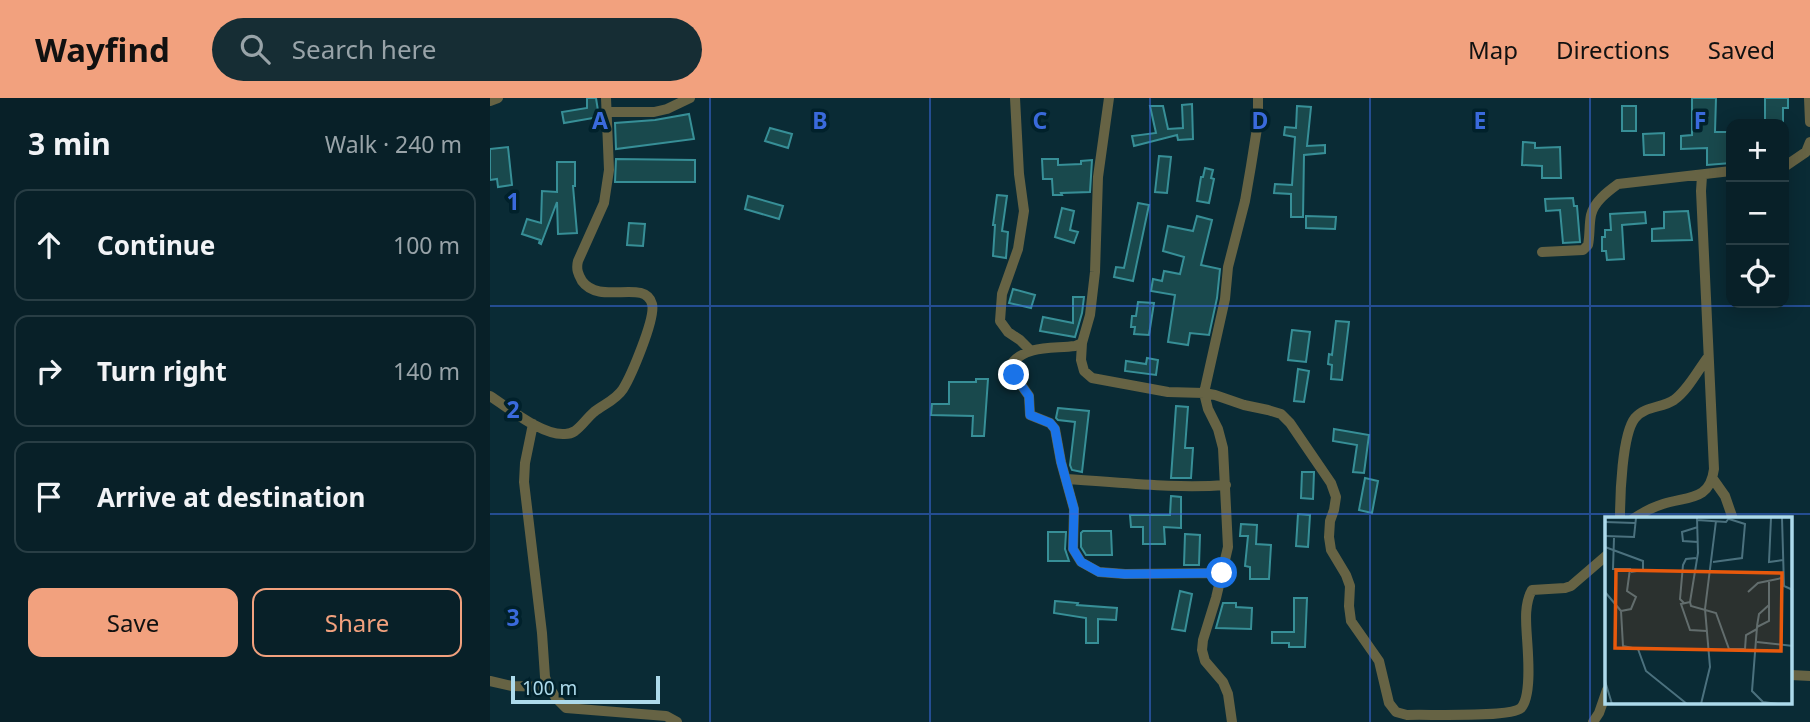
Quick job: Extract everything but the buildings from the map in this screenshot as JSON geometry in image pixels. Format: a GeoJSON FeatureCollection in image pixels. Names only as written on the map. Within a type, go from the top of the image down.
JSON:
{"type":"FeatureCollection","features":[{"type":"Feature","properties":{"kind":"street"},"geometry":{"type":"LineString","coordinates":[[490,101],[498,98]]}},
{"type":"Feature","properties":{"kind":"street"},"geometry":{"type":"LineString","coordinates":[[490,396],[533,424],[563,435],[573,433],[622,390],[647,335],[653,316],[650,299],[636,292],[604,293],[587,288],[579,277],[577,268],[604,204],[609,170],[606,98]]}},
{"type":"Feature","properties":{"kind":"street"},"geometry":{"type":"LineString","coordinates":[[607,112],[654,112],[690,98]]}},
{"type":"Feature","properties":{"kind":"street"},"geometry":{"type":"LineString","coordinates":[[1015,98],[1024,211],[1018,249],[1002,294],[1000,321],[1008,332],[1030,350]]}},
{"type":"Feature","properties":{"kind":"street"},"geometry":{"type":"LineString","coordinates":[[1109,98],[1098,177],[1095,272],[1090,315],[1082,343],[1081,360],[1084,371],[1092,378],[1168,392],[1204,393],[1281,414],[1290,423],[1331,483],[1336,497],[1329,537],[1331,550],[1350,586],[1351,621],[1378,661],[1389,703],[1396,712],[1407,715],[1495,714],[1515,711],[1521,707],[1526,699],[1528,684],[1526,618],[1529,594],[1532,590],[1571,586],[1605,557]]}},
{"type":"Feature","properties":{"kind":"street"},"geometry":{"type":"LineString","coordinates":[[1232,722],[1228,694],[1223,682],[1205,661],[1202,650],[1228,547],[1223,448],[1204,393],[1225,299],[1228,267],[1247,190],[1258,122],[1258,98]]}},
{"type":"Feature","properties":{"kind":"street"},"geometry":{"type":"LineString","coordinates":[[1809,98],[1810,122]]}},
{"type":"Feature","properties":{"kind":"street"},"geometry":{"type":"LineString","coordinates":[[1789,164],[1806,152],[1810,142]]}},
{"type":"Feature","properties":{"kind":"street"},"geometry":{"type":"LineString","coordinates":[[1542,252],[1583,250],[1588,245],[1591,213],[1603,197],[1618,184],[1726,173]]}},
{"type":"Feature","properties":{"kind":"street"},"geometry":{"type":"LineString","coordinates":[[1637,517],[1662,504],[1699,494],[1709,488],[1713,479],[1702,176]]}},
{"type":"Feature","properties":{"kind":"street"},"geometry":{"type":"LineString","coordinates":[[1082,343],[1030,350],[1018,356],[1012,363],[1014,375],[1029,396],[1030,415],[1050,423],[1055,429],[1074,509],[1073,549],[1081,562],[1099,572],[1222,573]]}},
{"type":"Feature","properties":{"kind":"street"},"geometry":{"type":"LineString","coordinates":[[1620,517],[1629,427],[1636,415],[1674,400],[1708,357]]}},
{"type":"Feature","properties":{"kind":"street"},"geometry":{"type":"LineString","coordinates":[[533,424],[524,482],[545,677],[549,687],[566,708],[666,716],[677,722]]}},
{"type":"Feature","properties":{"kind":"street"},"geometry":{"type":"LineString","coordinates":[[1066,479],[1169,486],[1226,485]]}},
{"type":"Feature","properties":{"kind":"street"},"geometry":{"type":"LineString","coordinates":[[1713,479],[1725,496],[1732,517]]}},
{"type":"Feature","properties":{"kind":"street"},"geometry":{"type":"LineString","coordinates":[[1792,675],[1810,676]]}},
{"type":"Feature","properties":{"kind":"street"},"geometry":{"type":"LineString","coordinates":[[490,681],[512,686],[549,687]]}},
{"type":"Feature","properties":{"kind":"street"},"geometry":{"type":"LineString","coordinates":[[1593,722],[1605,696]]}},
{"type":"Feature","properties":{"kind":"route"},"geometry":{"type":"LineString","coordinates":[[1014,375],[1029,396],[1030,415],[1050,423],[1055,429],[1074,509],[1073,549],[1081,562],[1099,572],[1222,573]]}}]}
